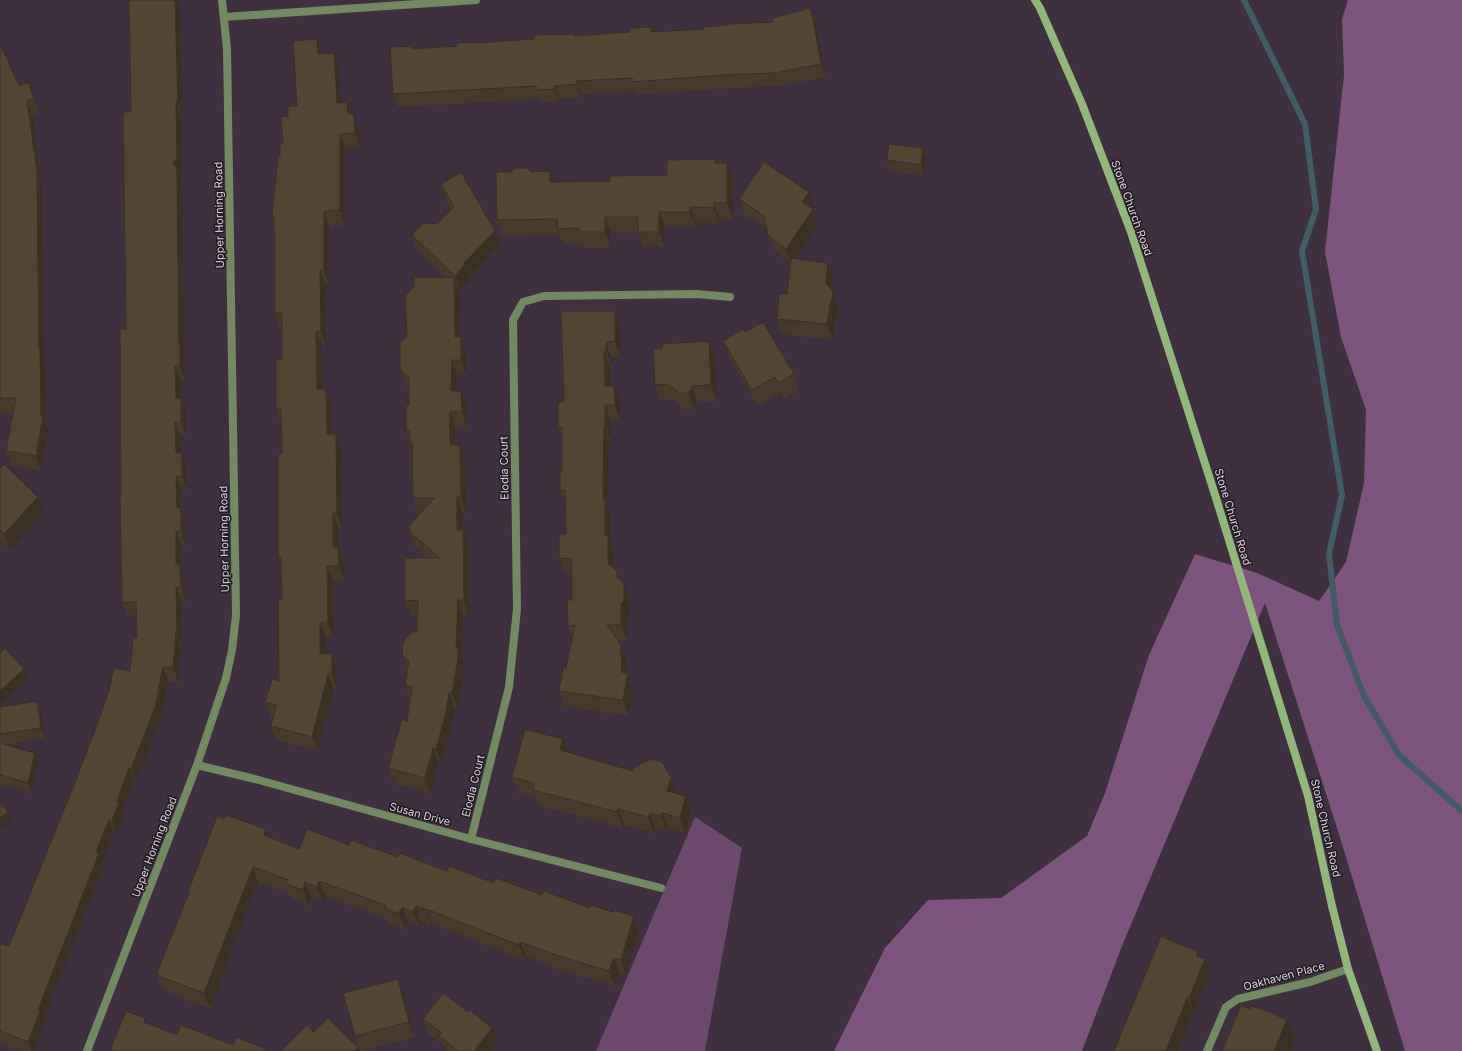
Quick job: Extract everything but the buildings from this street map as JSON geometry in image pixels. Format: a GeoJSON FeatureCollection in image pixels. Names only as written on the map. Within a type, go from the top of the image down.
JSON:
{"type":"FeatureCollection","features":[{"type":"Feature","properties":{"kind":"main road","name":"Stone Church Road"},"geometry":{"type":"LineString","coordinates":[[1035,0],[1040,8],[1082,104],[1131,232],[1216,498],[1308,796],[1332,906],[1348,969],[1377,1051]]}},
{"type":"Feature","properties":{"kind":"street","name":"Upper Horning Road"},"geometry":{"type":"LineString","coordinates":[[87,1051],[197,765],[226,678],[232,650],[236,615],[227,57],[222,0]]}},
{"type":"Feature","properties":{"kind":"street"},"geometry":{"type":"LineString","coordinates":[[224,17],[476,0]]}},
{"type":"Feature","properties":{"kind":"street","name":"Elodia Court"},"geometry":{"type":"LineString","coordinates":[[471,839],[509,687],[517,609],[513,320],[524,302],[544,296],[697,294],[730,298]]}},
{"type":"Feature","properties":{"kind":"street","name":"Susan Drive"},"geometry":{"type":"LineString","coordinates":[[197,765],[255,779],[471,839],[661,888]]}},
{"type":"Feature","properties":{"kind":"street","name":"Oakhaven Place"},"geometry":{"type":"LineString","coordinates":[[1207,1051],[1226,1007],[1238,999],[1314,981],[1348,969]]}},
{"type":"Feature","properties":{"kind":"shaded area"},"geometry":{"type":"Polygon","coordinates":[[[1348,0],[1462,0],[1462,1051],[1405,1051],[1338,831],[1265,603],[1122,946],[1082,1051],[834,1051],[885,948],[928,900],[1001,898],[1087,836],[1105,793],[1149,655],[1195,554],[1257,573],[1319,601],[1346,562],[1364,483],[1366,410],[1341,337],[1325,252],[1344,75],[1342,19],[1348,0]]]}},
{"type":"Feature","properties":{"kind":"shaded area"},"geometry":{"type":"Polygon","coordinates":[[[695,817],[742,848],[705,1051],[596,1051],[695,817]]]}},
{"type":"Feature","properties":{"kind":"waterway"},"geometry":{"type":"LineString","coordinates":[[1244,0],[1305,124],[1316,209],[1302,251],[1342,495],[1329,554],[1337,625],[1364,696],[1399,755],[1462,811]]}}]}
